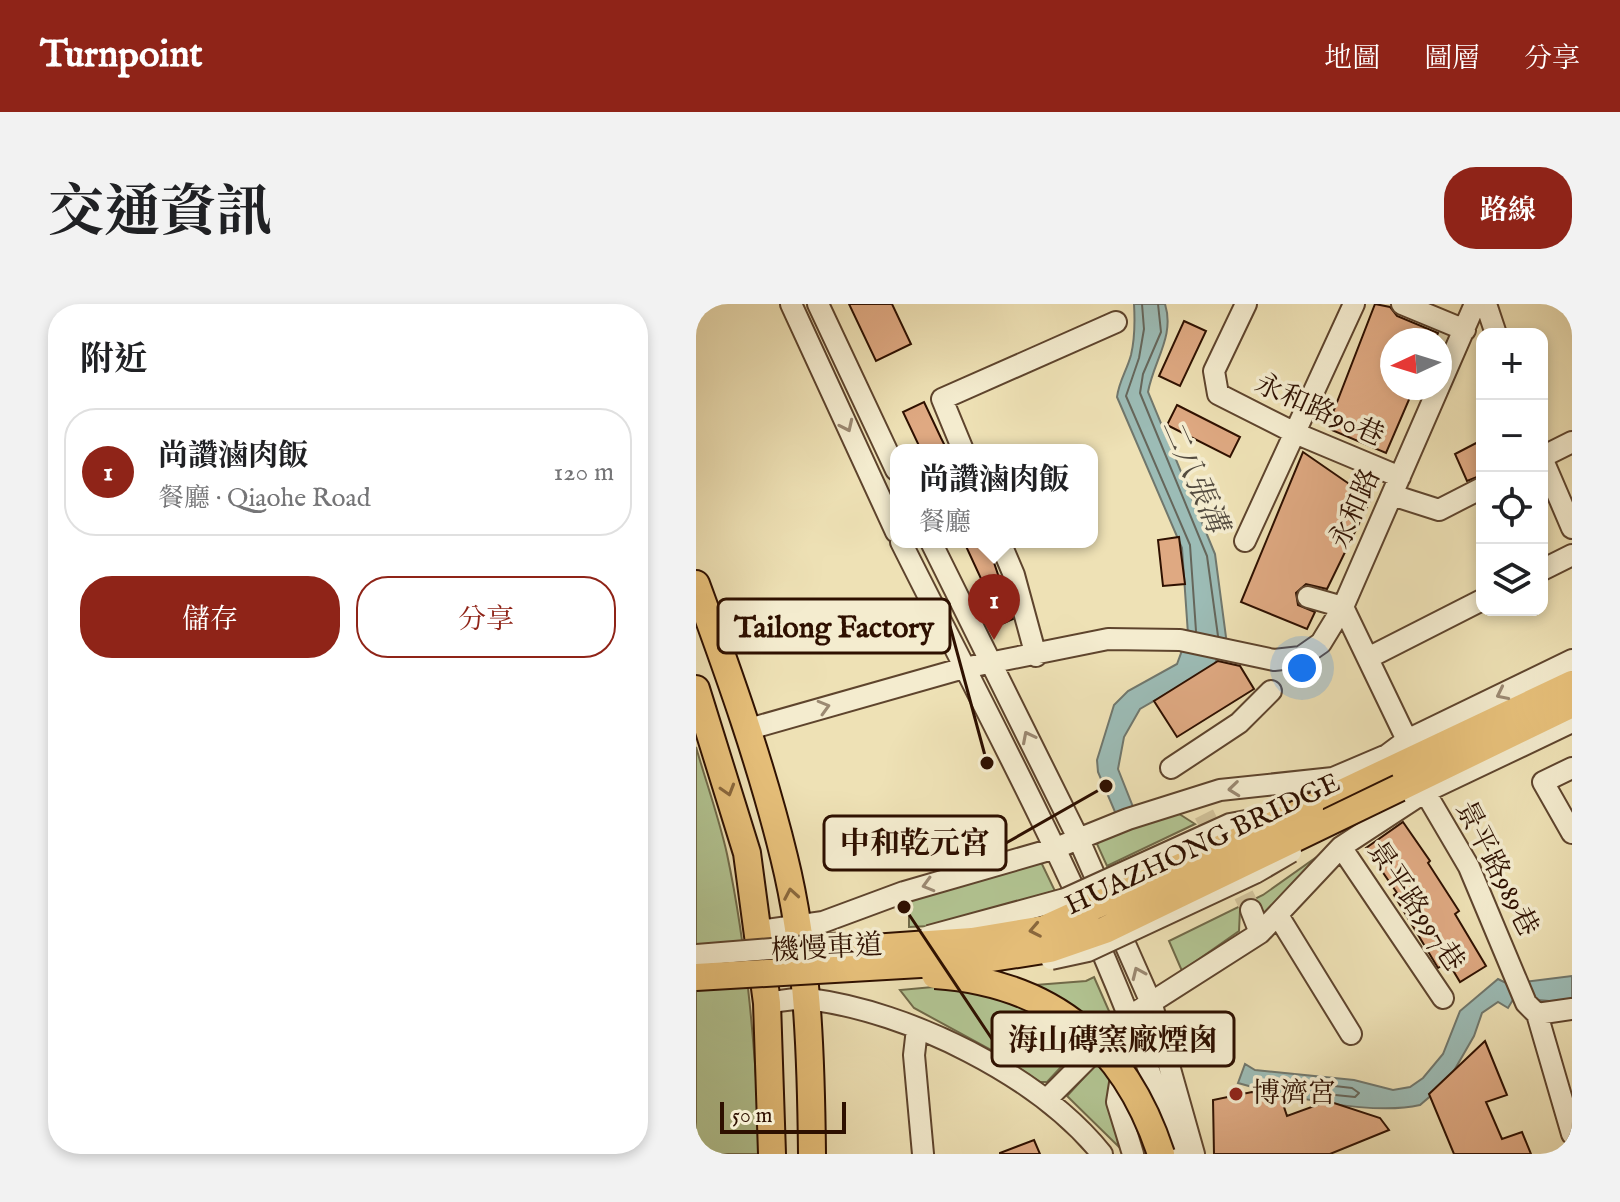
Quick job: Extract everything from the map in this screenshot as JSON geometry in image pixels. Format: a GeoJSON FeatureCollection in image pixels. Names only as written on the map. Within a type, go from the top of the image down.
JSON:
{"type":"FeatureCollection","features":[{"type":"Feature","properties":{"kind":"main road"},"geometry":{"type":"LineString","coordinates":[[696,584],[749,729],[785,859],[806,999],[812,1154]]}},
{"type":"Feature","properties":{"kind":"main road","name":"HUAZHONG BRIDGE"},"geometry":{"type":"LineString","coordinates":[[696,957],[972,941],[1044,929],[1572,684]]}},
{"type":"Feature","properties":{"kind":"main road"},"geometry":{"type":"LineString","coordinates":[[696,689],[747,853],[767,1003],[772,1154]]}},
{"type":"Feature","properties":{"kind":"main road","name":"HUAZHONG BRIDGE"},"geometry":{"type":"LineString","coordinates":[[696,977],[972,961],[1050,949],[1105,930],[1412,790],[1572,704]]}},
{"type":"Feature","properties":{"kind":"main road"},"geometry":{"type":"LineString","coordinates":[[841,968],[965,977],[1040,1001],[1077,1025],[1109,1056],[1138,1094],[1161,1154]]}},
{"type":"Feature","properties":{"kind":"street"},"geometry":{"type":"LineString","coordinates":[[791,304],[890,519]]}},
{"type":"Feature","properties":{"kind":"street"},"geometry":{"type":"LineString","coordinates":[[818,304],[890,457]]}},
{"type":"Feature","properties":{"kind":"street","name":"永和路90巷"},"geometry":{"type":"LineString","coordinates":[[1246,304],[1214,371],[1214,383],[1224,400],[1295,433],[1439,510],[1476,491]]}},
{"type":"Feature","properties":{"kind":"street"},"geometry":{"type":"LineString","coordinates":[[1245,541],[1354,304]]}},
{"type":"Feature","properties":{"kind":"street"},"geometry":{"type":"LineString","coordinates":[[1402,304],[1465,330]]}},
{"type":"Feature","properties":{"kind":"street","name":"永和路"},"geometry":{"type":"LineString","coordinates":[[1036,656],[1070,645],[1108,639],[1180,640],[1274,660],[1301,657],[1321,643],[1343,607],[1475,304]]}},
{"type":"Feature","properties":{"kind":"street"},"geometry":{"type":"LineString","coordinates":[[1486,304],[1494,328]]}},
{"type":"Feature","properties":{"kind":"street"},"geometry":{"type":"LineString","coordinates":[[961,444],[942,399],[1116,322]]}},
{"type":"Feature","properties":{"kind":"street"},"geometry":{"type":"LineString","coordinates":[[834,398],[857,387]]}},
{"type":"Feature","properties":{"kind":"street"},"geometry":{"type":"LineString","coordinates":[[1548,455],[1572,442]]}},
{"type":"Feature","properties":{"kind":"street"},"geometry":{"type":"LineString","coordinates":[[1548,472],[1572,528]]}},
{"type":"Feature","properties":{"kind":"street"},"geometry":{"type":"LineString","coordinates":[[904,548],[1056,848],[1130,1016],[1177,1154]]}},
{"type":"Feature","properties":{"kind":"street"},"geometry":{"type":"LineString","coordinates":[[934,548],[1079,840],[1152,1005],[1194,1154]]}},
{"type":"Feature","properties":{"kind":"street"},"geometry":{"type":"LineString","coordinates":[[749,729],[964,668],[1036,656],[1014,575],[1003,548]]}},
{"type":"Feature","properties":{"kind":"street"},"geometry":{"type":"LineString","coordinates":[[1548,567],[1572,555]]}},
{"type":"Feature","properties":{"kind":"street"},"geometry":{"type":"LineString","coordinates":[[1308,597],[1343,607],[1407,740]]}},
{"type":"Feature","properties":{"kind":"street"},"geometry":{"type":"LineString","coordinates":[[1368,658],[1476,603]]}},
{"type":"Feature","properties":{"kind":"street"},"geometry":{"type":"LineString","coordinates":[[759,931],[797,928],[1056,848],[1128,819],[1204,805],[1220,790],[1333,778],[1387,755],[1407,740],[1572,660]]}},
{"type":"Feature","properties":{"kind":"street"},"geometry":{"type":"LineString","coordinates":[[1171,768],[1239,723],[1271,693]]}},
{"type":"Feature","properties":{"kind":"street"},"geometry":{"type":"LineString","coordinates":[[1047,1099],[1130,1016],[1152,1005],[1279,917],[1341,847],[1412,790],[1572,722]]}},
{"type":"Feature","properties":{"kind":"street"},"geometry":{"type":"LineString","coordinates":[[1572,768],[1543,782],[1572,833]]}},
{"type":"Feature","properties":{"kind":"street","name":"機慢車道"},"geometry":{"type":"LineString","coordinates":[[696,984],[995,968],[1088,951],[1255,873],[1412,790]]}},
{"type":"Feature","properties":{"kind":"street","name":"景平路989巷"},"geometry":{"type":"LineString","coordinates":[[1412,790],[1469,867],[1532,1009],[1572,1134]]}},
{"type":"Feature","properties":{"kind":"street","name":"景平路997巷"},"geometry":{"type":"LineString","coordinates":[[1341,847],[1443,998]]}},
{"type":"Feature","properties":{"kind":"street"},"geometry":{"type":"LineString","coordinates":[[1251,910],[1260,933]]}},
{"type":"Feature","properties":{"kind":"street"},"geometry":{"type":"LineString","coordinates":[[1279,917],[1351,1034]]}},
{"type":"Feature","properties":{"kind":"street"},"geometry":{"type":"LineString","coordinates":[[767,1003],[806,999],[870,1012],[917,1029],[989,1064],[1047,1099],[1102,1154]]}},
{"type":"Feature","properties":{"kind":"street"},"geometry":{"type":"LineString","coordinates":[[1532,1009],[1572,1009]]}},
{"type":"Feature","properties":{"kind":"street"},"geometry":{"type":"LineString","coordinates":[[1130,1016],[1117,1102],[1133,1154]]}},
{"type":"Feature","properties":{"kind":"street"},"geometry":{"type":"LineString","coordinates":[[917,1029],[914,1055],[923,1154]]}},
{"type":"Feature","properties":{"kind":"green space"},"geometry":{"type":"Polygon","coordinates":[[[696,747],[724,841],[740,928],[753,1041],[761,1154],[696,1154],[696,747]]]}},
{"type":"Feature","properties":{"kind":"green space"},"geometry":{"type":"Polygon","coordinates":[[[1173,810],[1195,824],[1107,866],[1097,844],[1103,837],[1173,810]]]}},
{"type":"Feature","properties":{"kind":"green space"},"geometry":{"type":"Polygon","coordinates":[[[1342,839],[1280,907],[1258,919],[1257,908],[1240,910],[1239,931],[1182,971],[1169,941],[1263,895],[1342,839]]]}},
{"type":"Feature","properties":{"kind":"green space"},"geometry":{"type":"Polygon","coordinates":[[[1040,860],[1055,891],[931,926],[909,927],[909,900],[1040,860]]]}},
{"type":"Feature","properties":{"kind":"green space"},"geometry":{"type":"Polygon","coordinates":[[[1094,977],[1109,1011],[1105,1020],[1047,1082],[1040,1082],[995,1052],[914,1008],[900,990],[933,987],[961,991],[1086,981],[1094,977]]]}},
{"type":"Feature","properties":{"kind":"green space"},"geometry":{"type":"Polygon","coordinates":[[[1112,1047],[1118,1146],[1067,1096],[1112,1047]]]}},
{"type":"Feature","properties":{"kind":"water"},"geometry":{"type":"Polygon","coordinates":[[[1134,304],[1165,304],[1166,337],[1148,392],[1215,554],[1226,637],[1214,666],[1140,709],[1124,737],[1118,769],[1135,812],[1118,819],[1098,772],[1097,760],[1114,705],[1128,691],[1177,664],[1188,634],[1182,548],[1117,397],[1132,349],[1134,304]]]}},
{"type":"Feature","properties":{"kind":"water"},"geometry":{"type":"Polygon","coordinates":[[[1572,976],[1572,1003],[1514,998],[1508,1008],[1498,1002],[1482,1013],[1474,1036],[1448,1081],[1420,1105],[1354,1107],[1238,1083],[1245,1064],[1255,1070],[1354,1080],[1393,1090],[1410,1087],[1423,1078],[1443,1054],[1460,1011],[1498,979],[1508,984],[1572,976]]]}},
{"type":"Feature","properties":{"kind":"building"},"geometry":{"type":"Polygon","coordinates":[[[849,304],[892,304],[911,344],[876,361],[849,304]]]}},
{"type":"Feature","properties":{"kind":"building"},"geometry":{"type":"Polygon","coordinates":[[[1375,304],[1390,307],[1397,316],[1426,328],[1380,328],[1380,400],[1409,400],[1386,453],[1327,428],[1375,304]]]}},
{"type":"Feature","properties":{"kind":"building"},"geometry":{"type":"Polygon","coordinates":[[[1184,321],[1206,331],[1180,386],[1159,376],[1184,321]]]}},
{"type":"Feature","properties":{"kind":"building"},"geometry":{"type":"Polygon","coordinates":[[[924,402],[944,444],[918,444],[903,412],[924,402]]]}},
{"type":"Feature","properties":{"kind":"building"},"geometry":{"type":"Polygon","coordinates":[[[1177,405],[1240,437],[1230,457],[1167,425],[1177,405]]]}},
{"type":"Feature","properties":{"kind":"building"},"geometry":{"type":"Polygon","coordinates":[[[1476,443],[1476,477],[1467,481],[1455,454],[1476,443]]]}},
{"type":"Feature","properties":{"kind":"building"},"geometry":{"type":"Polygon","coordinates":[[[1303,452],[1371,499],[1327,589],[1306,584],[1296,593],[1298,605],[1315,612],[1307,629],[1241,602],[1303,452]]]}},
{"type":"Feature","properties":{"kind":"building"},"geometry":{"type":"Polygon","coordinates":[[[1179,537],[1185,584],[1163,586],[1158,540],[1179,537]]]}},
{"type":"Feature","properties":{"kind":"building"},"geometry":{"type":"Polygon","coordinates":[[[967,548],[989,548],[1013,619],[1002,624],[967,548]]]}},
{"type":"Feature","properties":{"kind":"building"},"geometry":{"type":"Polygon","coordinates":[[[1218,661],[1240,666],[1254,689],[1177,737],[1154,701],[1218,661]]]}},
{"type":"Feature","properties":{"kind":"building"},"geometry":{"type":"Polygon","coordinates":[[[1403,822],[1459,911],[1455,914],[1486,966],[1460,982],[1448,962],[1438,968],[1394,895],[1397,893],[1366,848],[1403,822]]]}},
{"type":"Feature","properties":{"kind":"building"},"geometry":{"type":"Polygon","coordinates":[[[1485,1041],[1507,1095],[1486,1102],[1502,1139],[1522,1132],[1531,1154],[1454,1154],[1429,1094],[1485,1041]]]}},
{"type":"Feature","properties":{"kind":"building"},"geometry":{"type":"Polygon","coordinates":[[[1252,1092],[1280,1095],[1287,1116],[1328,1101],[1380,1118],[1389,1130],[1330,1154],[1214,1154],[1213,1100],[1252,1092]]]}},
{"type":"Feature","properties":{"kind":"building"},"geometry":{"type":"Polygon","coordinates":[[[1034,1140],[1040,1154],[1000,1154],[1000,1153],[1034,1140]]]}},
{"type":"Feature","properties":{"kind":"tunnel"},"geometry":{"type":"LineString","coordinates":[[1204,814],[1251,910]]}},
{"type":"Feature","properties":{"kind":"place","name":"尚讚滷肉飯"},"geometry":{"type":"Point","coordinates":[994,640]}},
{"type":"Feature","properties":{"kind":"place","name":"Tailong Factory"},"geometry":{"type":"Point","coordinates":[987,763]}},
{"type":"Feature","properties":{"kind":"place","name":"中和乾元宮"},"geometry":{"type":"Point","coordinates":[1106,786]}},
{"type":"Feature","properties":{"kind":"place","name":"海山磚窯廠煙囪"},"geometry":{"type":"Point","coordinates":[904,907]}},
{"type":"Feature","properties":{"kind":"place","name":"博濟宮"},"geometry":{"type":"Point","coordinates":[1236,1094]}},
{"type":"Feature","properties":{"kind":"water label","name":"二八張溝"},"geometry":{"type":"Point","coordinates":[1193,476]}}]}
